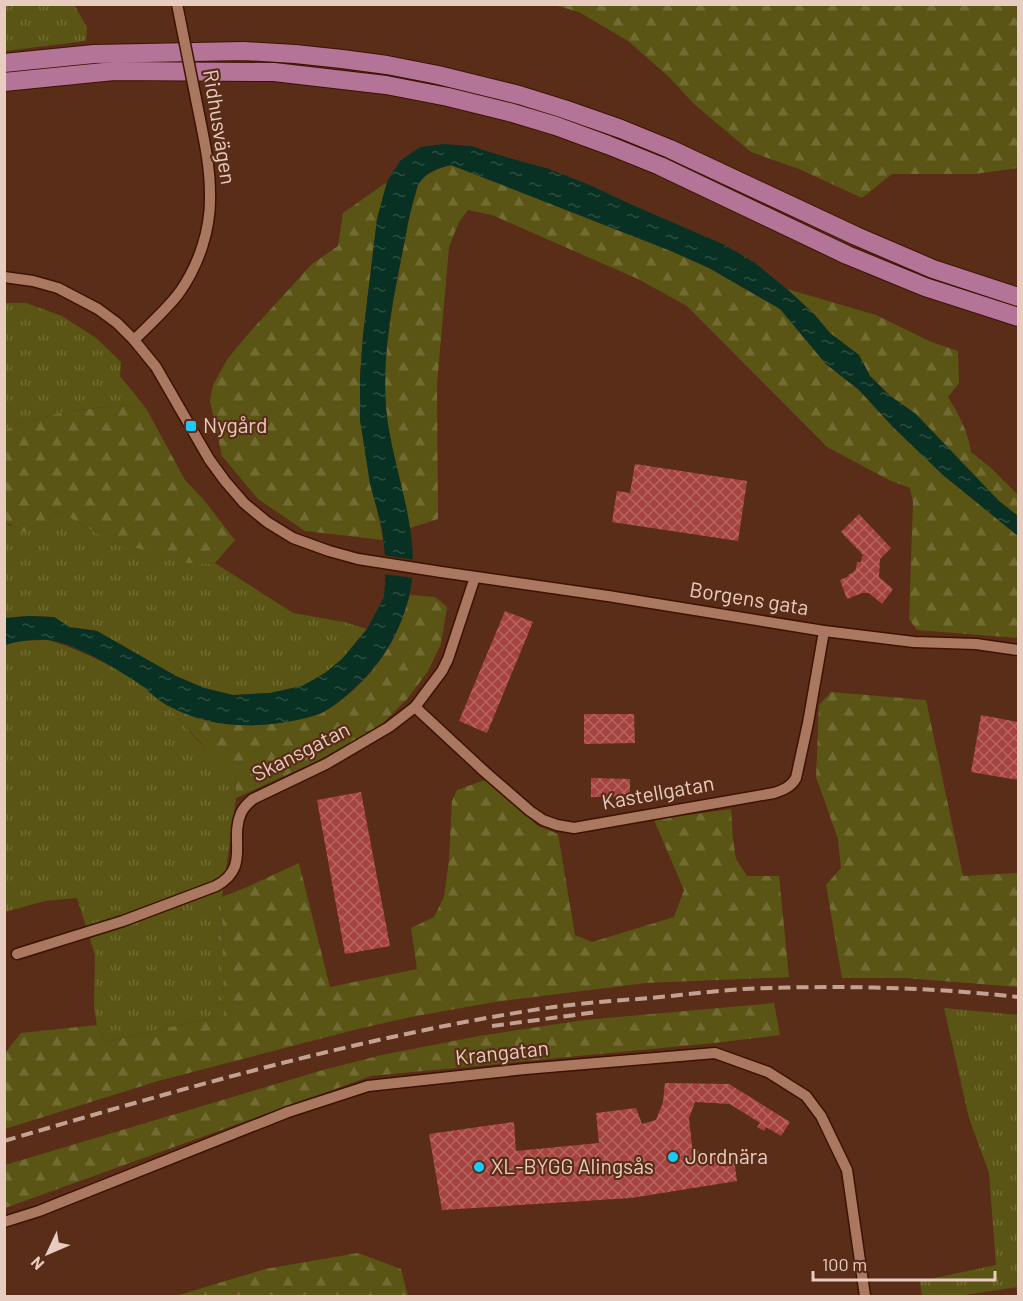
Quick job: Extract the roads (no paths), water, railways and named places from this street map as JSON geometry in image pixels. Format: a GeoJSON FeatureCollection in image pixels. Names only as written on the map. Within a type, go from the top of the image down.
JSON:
{"type":"FeatureCollection","features":[{"type":"Feature","properties":{"kind":"highway"},"geometry":{"type":"LineString","coordinates":[[4,63],[94,54],[244,51],[295,54],[387,65],[438,75],[519,95],[621,129],[670,149],[878,246],[933,269],[1018,297]]}},
{"type":"Feature","properties":{"kind":"highway"},"geometry":{"type":"LineString","coordinates":[[4,82],[114,71],[274,72],[386,85],[448,97],[556,126],[608,145],[679,174],[848,255],[925,287],[1018,317]]}},
{"type":"Feature","properties":{"kind":"street","name":"Ridhusvägen"},"geometry":{"type":"LineString","coordinates":[[134,339],[177,295],[191,273],[202,247],[209,216],[208,169],[177,4]]}},
{"type":"Feature","properties":{"kind":"street","name":"Borgens gata"},"geometry":{"type":"LineString","coordinates":[[4,277],[33,281],[58,288],[98,309],[117,323],[134,339],[156,367],[209,459],[244,503],[267,522],[293,538],[358,559],[608,596],[824,632],[914,642],[976,644],[1018,650]]}},
{"type":"Feature","properties":{"kind":"street","name":"Skansgatan"},"geometry":{"type":"LineString","coordinates":[[17,954],[123,921],[221,883],[236,866],[239,818],[245,806],[253,798],[326,764],[389,727],[415,707],[448,659],[475,576]]}},
{"type":"Feature","properties":{"kind":"street","name":"Kastellgatan"},"geometry":{"type":"LineString","coordinates":[[415,707],[515,798],[543,820],[557,825],[574,828],[774,793],[793,784],[796,778],[824,632]]}},
{"type":"Feature","properties":{"kind":"street","name":"Krangatan"},"geometry":{"type":"LineString","coordinates":[[4,1222],[39,1211],[288,1112],[368,1086],[715,1053],[768,1072],[806,1096],[821,1116],[847,1170],[865,1296]]}},
{"type":"Feature","properties":{"kind":"water"},"geometry":{"type":"Polygon","coordinates":[[[444,144],[471,146],[546,168],[725,245],[755,263],[814,314],[830,333],[859,355],[870,376],[889,395],[916,414],[999,501],[1018,516],[1018,536],[943,475],[893,427],[859,390],[826,364],[780,309],[709,268],[671,251],[451,165],[429,173],[418,185],[408,224],[387,342],[386,408],[392,447],[406,505],[413,563],[410,591],[402,619],[390,645],[369,674],[341,700],[319,714],[276,724],[228,724],[197,718],[163,703],[121,672],[70,646],[47,640],[5,645],[5,618],[54,617],[70,627],[97,631],[176,676],[204,688],[233,695],[270,693],[302,686],[325,673],[342,659],[367,629],[384,597],[386,564],[382,528],[370,484],[360,420],[363,335],[377,219],[387,182],[400,161],[420,147],[444,144]]]}},
{"type":"Feature","properties":{"kind":"railway"},"geometry":{"type":"LineString","coordinates":[[4,1141],[134,1103],[329,1051],[395,1036],[542,1009],[721,991],[778,988],[916,989],[1018,997]]}},
{"type":"Feature","properties":{"kind":"railway"},"geometry":{"type":"LineString","coordinates":[[492,1026],[597,1012]]}},
{"type":"Feature","properties":{"kind":"place","name":"Nygård"},"geometry":{"type":"Point","coordinates":[191,426]}},
{"type":"Feature","properties":{"kind":"place","name":"Jordnära"},"geometry":{"type":"Point","coordinates":[673,1157]}},
{"type":"Feature","properties":{"kind":"place","name":"XL-BYGG Alingsås"},"geometry":{"type":"Point","coordinates":[479,1167]}}]}
